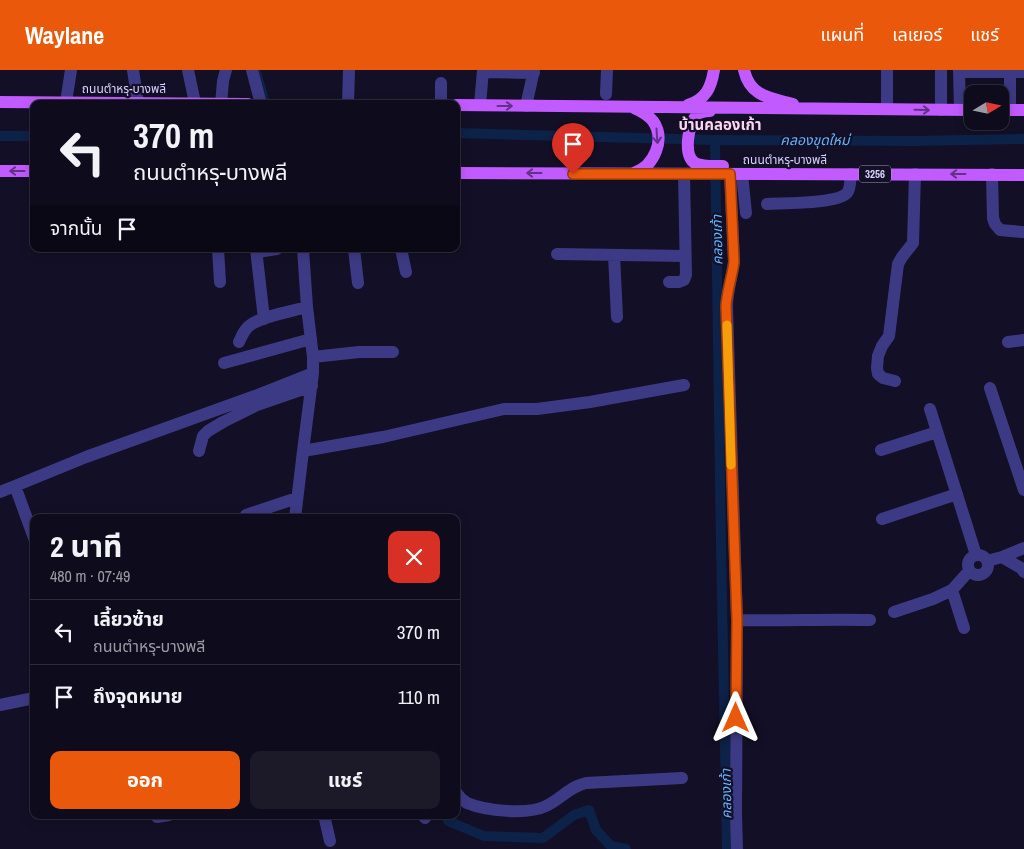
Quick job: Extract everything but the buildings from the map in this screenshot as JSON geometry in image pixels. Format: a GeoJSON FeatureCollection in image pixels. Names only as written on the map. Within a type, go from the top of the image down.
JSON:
{"type":"FeatureCollection","features":[{"type":"Feature","properties":{"kind":"main road"},"geometry":{"type":"LineString","coordinates":[[681,107],[694,103],[704,96],[710,86],[714,70]]}},
{"type":"Feature","properties":{"kind":"main road"},"geometry":{"type":"LineString","coordinates":[[744,70],[748,83],[761,95],[811,109]]}},
{"type":"Feature","properties":{"kind":"main road","name":"ถนนตำหรุ-บางพลี"},"geometry":{"type":"LineString","coordinates":[[0,102],[30,102]]}},
{"type":"Feature","properties":{"kind":"main road"},"geometry":{"type":"LineString","coordinates":[[460,105],[964,110]]}},
{"type":"Feature","properties":{"kind":"main road"},"geometry":{"type":"LineString","coordinates":[[631,106],[651,118],[656,127],[658,137],[657,146],[651,161],[642,169],[631,174]]}},
{"type":"Feature","properties":{"kind":"main road"},"geometry":{"type":"LineString","coordinates":[[705,170],[691,160],[688,146],[694,119],[700,113],[707,111],[791,112],[835,109]]}},
{"type":"Feature","properties":{"kind":"main road"},"geometry":{"type":"LineString","coordinates":[[1009,110],[1024,110]]}},
{"type":"Feature","properties":{"kind":"main road"},"geometry":{"type":"LineString","coordinates":[[731,172],[758,166],[771,169],[779,174]]}},
{"type":"Feature","properties":{"kind":"main road","name":"ถนนตำหรุ-บางพลี"},"geometry":{"type":"LineString","coordinates":[[460,173],[684,174],[705,170],[779,174],[1024,174]]}},
{"type":"Feature","properties":{"kind":"main road"},"geometry":{"type":"LineString","coordinates":[[0,171],[30,172]]}},
{"type":"Feature","properties":{"kind":"street"},"geometry":{"type":"LineString","coordinates":[[66,100],[71,70]]}},
{"type":"Feature","properties":{"kind":"street"},"geometry":{"type":"LineString","coordinates":[[133,70],[138,100]]}},
{"type":"Feature","properties":{"kind":"street"},"geometry":{"type":"LineString","coordinates":[[188,70],[193,100]]}},
{"type":"Feature","properties":{"kind":"street"},"geometry":{"type":"LineString","coordinates":[[221,100],[226,70]]}},
{"type":"Feature","properties":{"kind":"street"},"geometry":{"type":"LineString","coordinates":[[252,70],[259,100]]}},
{"type":"Feature","properties":{"kind":"street"},"geometry":{"type":"LineString","coordinates":[[348,100],[349,70]]}},
{"type":"Feature","properties":{"kind":"street"},"geometry":{"type":"LineString","coordinates":[[606,94],[607,70]]}},
{"type":"Feature","properties":{"kind":"street"},"geometry":{"type":"LineString","coordinates":[[887,70],[887,109]]}},
{"type":"Feature","properties":{"kind":"street"},"geometry":{"type":"LineString","coordinates":[[941,110],[942,70]]}},
{"type":"Feature","properties":{"kind":"street"},"geometry":{"type":"LineString","coordinates":[[480,105],[483,71],[534,72],[526,106]]}},
{"type":"Feature","properties":{"kind":"street"},"geometry":{"type":"LineString","coordinates":[[964,99],[959,71],[1024,72]]}},
{"type":"Feature","properties":{"kind":"street"},"geometry":{"type":"LineString","coordinates":[[1008,85],[1010,71]]}},
{"type":"Feature","properties":{"kind":"street"},"geometry":{"type":"LineString","coordinates":[[440,77],[442,100]]}},
{"type":"Feature","properties":{"kind":"street"},"geometry":{"type":"LineString","coordinates":[[731,172],[746,213]]}},
{"type":"Feature","properties":{"kind":"street"},"geometry":{"type":"LineString","coordinates":[[731,172],[734,262],[726,306],[737,620],[737,849]]}},
{"type":"Feature","properties":{"kind":"street"},"geometry":{"type":"LineString","coordinates":[[669,282],[684,280],[686,275],[684,174]]}},
{"type":"Feature","properties":{"kind":"street"},"geometry":{"type":"LineString","coordinates":[[767,204],[828,201],[840,198],[849,190],[851,174]]}},
{"type":"Feature","properties":{"kind":"street"},"geometry":{"type":"LineString","coordinates":[[895,381],[883,378],[878,374],[878,356],[889,336],[898,264],[913,243],[914,174]]}},
{"type":"Feature","properties":{"kind":"street"},"geometry":{"type":"LineString","coordinates":[[992,174],[992,218],[995,224],[1000,230],[1022,232]]}},
{"type":"Feature","properties":{"kind":"street"},"geometry":{"type":"LineString","coordinates":[[218,252],[220,282]]}},
{"type":"Feature","properties":{"kind":"street"},"geometry":{"type":"LineString","coordinates":[[257,252],[264,319]]}},
{"type":"Feature","properties":{"kind":"street"},"geometry":{"type":"LineString","coordinates":[[295,514],[302,451],[314,373],[303,252]]}},
{"type":"Feature","properties":{"kind":"street"},"geometry":{"type":"LineString","coordinates":[[354,252],[358,283]]}},
{"type":"Feature","properties":{"kind":"street"},"geometry":{"type":"LineString","coordinates":[[402,252],[406,272]]}},
{"type":"Feature","properties":{"kind":"street"},"geometry":{"type":"LineString","coordinates":[[557,254],[685,256]]}},
{"type":"Feature","properties":{"kind":"street"},"geometry":{"type":"LineString","coordinates":[[614,255],[617,317]]}},
{"type":"Feature","properties":{"kind":"street"},"geometry":{"type":"LineString","coordinates":[[239,342],[246,329],[251,325],[264,319],[307,307]]}},
{"type":"Feature","properties":{"kind":"street"},"geometry":{"type":"LineString","coordinates":[[224,363],[311,339]]}},
{"type":"Feature","properties":{"kind":"street"},"geometry":{"type":"LineString","coordinates":[[1008,342],[1024,340]]}},
{"type":"Feature","properties":{"kind":"street"},"geometry":{"type":"LineString","coordinates":[[313,357],[359,352],[393,352]]}},
{"type":"Feature","properties":{"kind":"street"},"geometry":{"type":"LineString","coordinates":[[0,492],[86,456],[314,373]]}},
{"type":"Feature","properties":{"kind":"street"},"geometry":{"type":"LineString","coordinates":[[302,451],[383,437],[504,409],[537,410],[684,385]]}},
{"type":"Feature","properties":{"kind":"street"},"geometry":{"type":"LineString","coordinates":[[199,451],[203,436],[223,422],[256,405],[312,386]]}},
{"type":"Feature","properties":{"kind":"street"},"geometry":{"type":"LineString","coordinates":[[990,388],[1024,490]]}},
{"type":"Feature","properties":{"kind":"street"},"geometry":{"type":"LineString","coordinates":[[930,410],[957,494],[981,558],[987,569],[981,575],[973,574],[969,571],[967,566],[971,557],[981,558],[1002,557],[1024,548]]}},
{"type":"Feature","properties":{"kind":"street"},"geometry":{"type":"LineString","coordinates":[[881,450],[937,432]]}},
{"type":"Feature","properties":{"kind":"street"},"geometry":{"type":"LineString","coordinates":[[15,486],[30,527]]}},
{"type":"Feature","properties":{"kind":"street"},"geometry":{"type":"LineString","coordinates":[[882,520],[957,494]]}},
{"type":"Feature","properties":{"kind":"street"},"geometry":{"type":"LineString","coordinates":[[249,514],[297,498]]}},
{"type":"Feature","properties":{"kind":"street"},"geometry":{"type":"LineString","coordinates":[[1002,557],[1023,569]]}},
{"type":"Feature","properties":{"kind":"street"},"geometry":{"type":"LineString","coordinates":[[894,612],[933,599],[952,590],[969,571]]}},
{"type":"Feature","properties":{"kind":"street"},"geometry":{"type":"LineString","coordinates":[[952,590],[964,628]]}},
{"type":"Feature","properties":{"kind":"street"},"geometry":{"type":"LineString","coordinates":[[737,620],[870,620]]}},
{"type":"Feature","properties":{"kind":"street"},"geometry":{"type":"LineString","coordinates":[[0,705],[30,699]]}},
{"type":"Feature","properties":{"kind":"street"},"geometry":{"type":"LineString","coordinates":[[460,798],[467,802],[501,810],[525,811],[547,806],[572,788],[586,783],[682,778]]}},
{"type":"Feature","properties":{"kind":"street"},"geometry":{"type":"LineString","coordinates":[[325,819],[330,841]]}},
{"type":"Feature","properties":{"kind":"waterway"},"geometry":{"type":"LineString","coordinates":[[259,70],[268,100]]}},
{"type":"Feature","properties":{"kind":"waterway","name":"คลองขุดใหม่"},"geometry":{"type":"LineString","coordinates":[[460,133],[715,140],[914,141],[1024,139]]}},
{"type":"Feature","properties":{"kind":"waterway","name":"คลองขุดใหม่"},"geometry":{"type":"LineString","coordinates":[[0,136],[30,136]]}},
{"type":"Feature","properties":{"kind":"waterway","name":"คลองเก้า"},"geometry":{"type":"LineString","coordinates":[[715,140],[727,849]]}},
{"type":"Feature","properties":{"kind":"waterway"},"geometry":{"type":"LineString","coordinates":[[447,819],[448,821],[484,836],[543,838],[574,815],[589,810],[596,830],[611,846],[626,849]]}},
{"type":"Feature","properties":{"kind":"slow traffic"},"geometry":{"type":"LineString","coordinates":[[727,325],[731,465]]}},
{"type":"Feature","properties":{"kind":"district","name":"บ้านคลองเก้า"},"geometry":{"type":"Point","coordinates":[720,125]}},
{"type":"Feature","properties":{"kind":"route"},"geometry":{"type":"LineString","coordinates":[[573,174],[730,174],[734,262],[726,306],[737,620],[736,718]]}}]}
